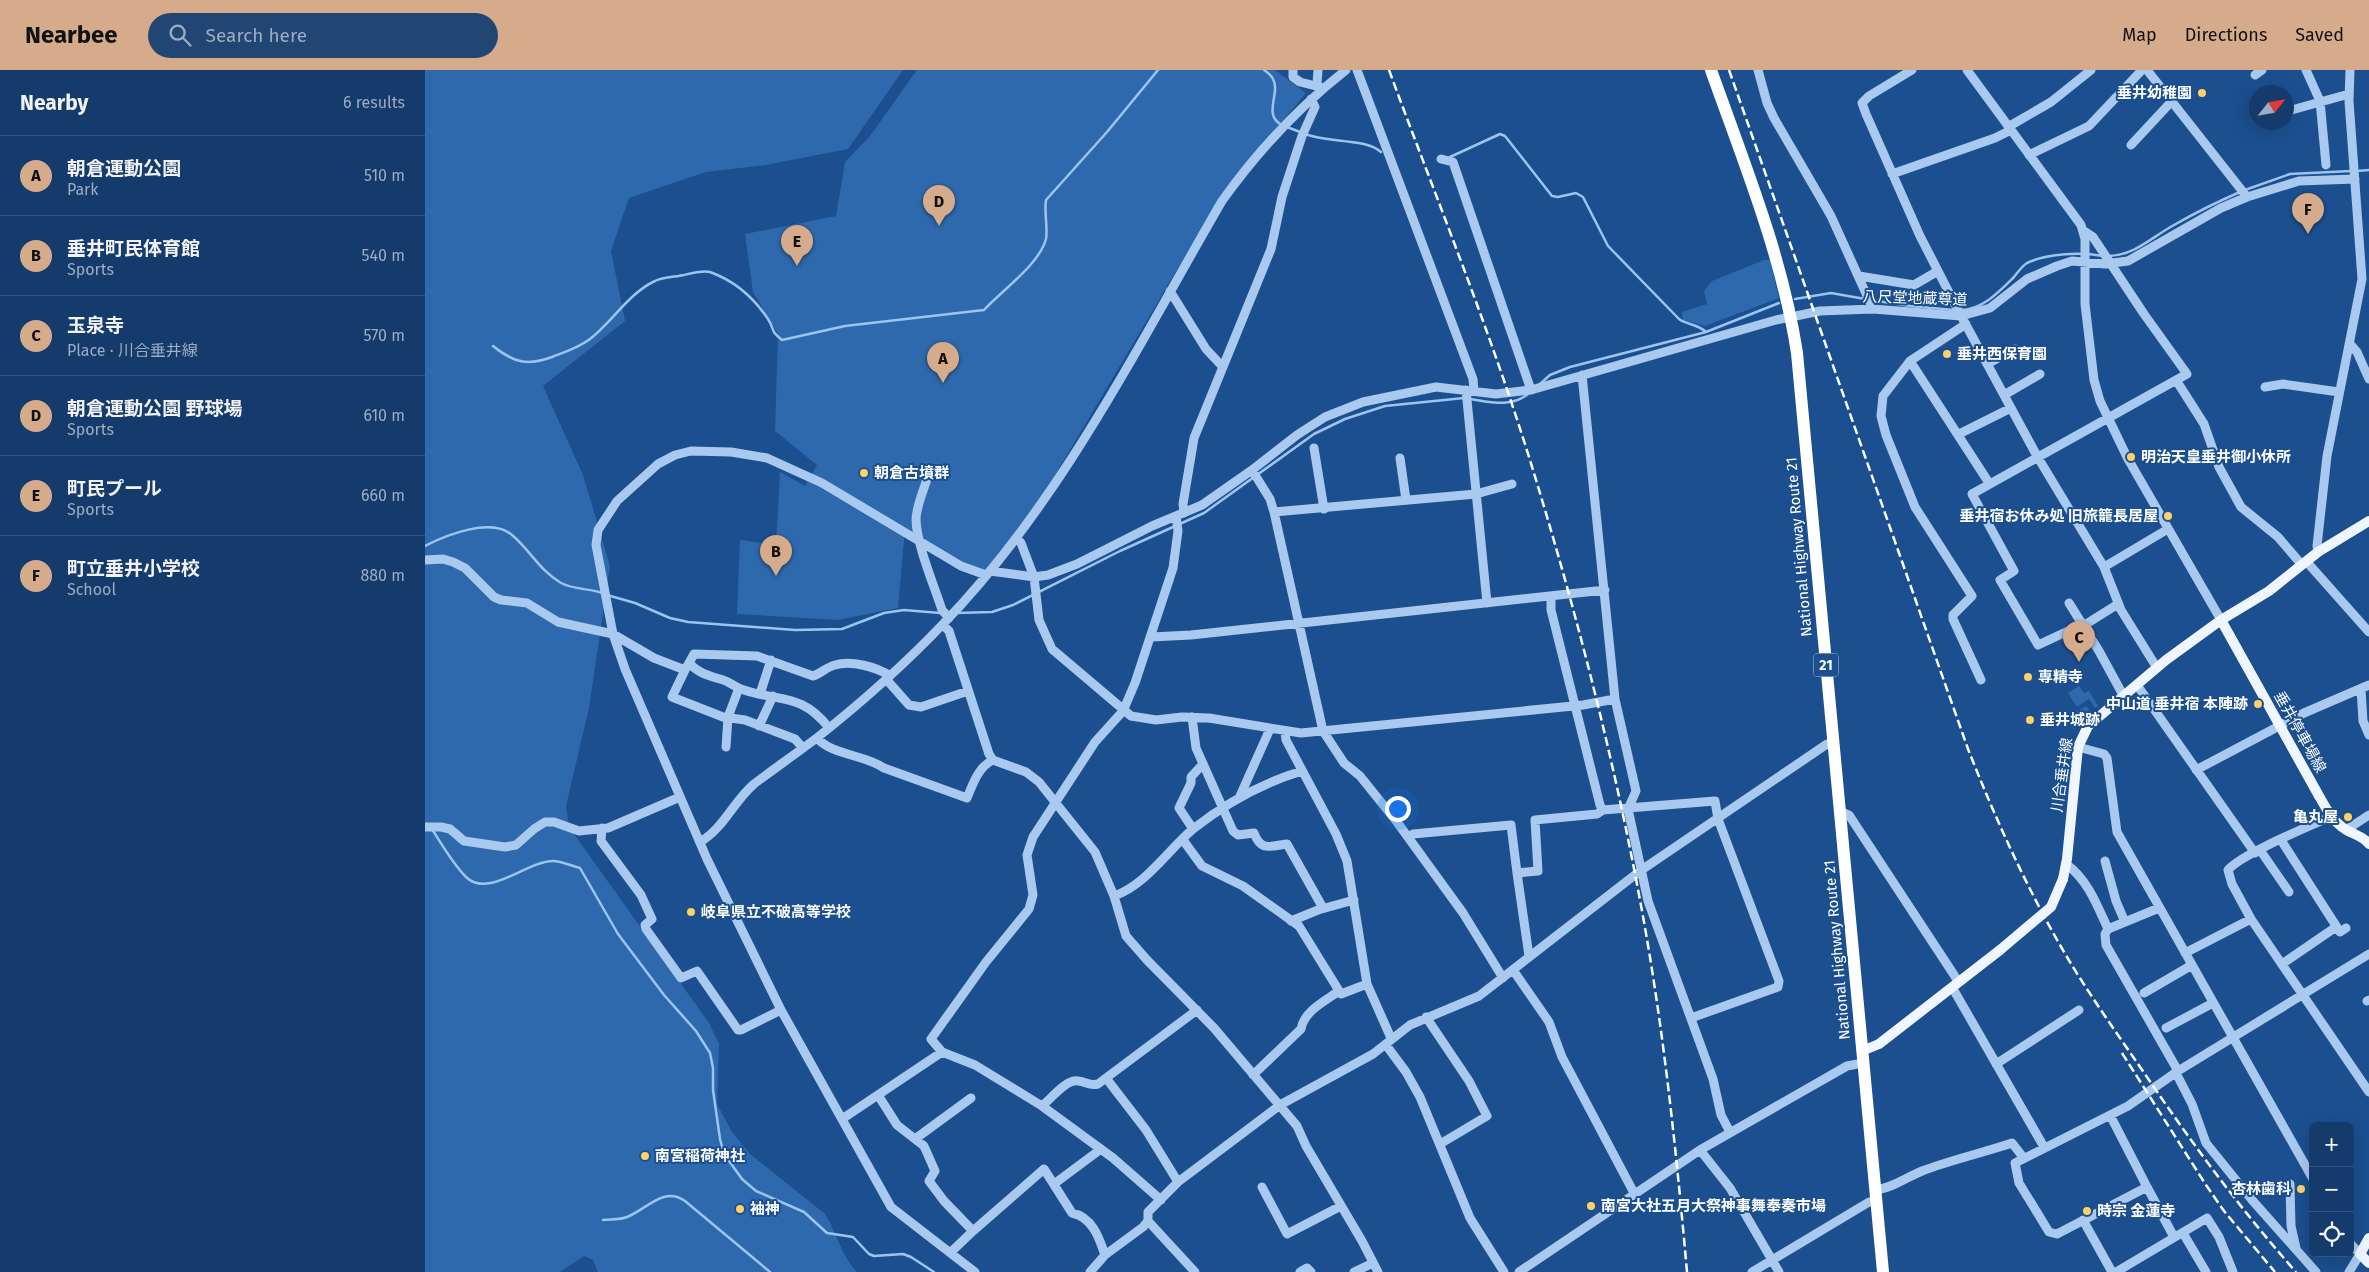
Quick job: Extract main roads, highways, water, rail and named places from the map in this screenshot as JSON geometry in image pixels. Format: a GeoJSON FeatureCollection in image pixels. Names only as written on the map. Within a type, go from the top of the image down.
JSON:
{"type":"FeatureCollection","features":[{"type":"Feature","properties":{"kind":"highway","name":"National Highway Route 21"},"geometry":{"type":"LineString","coordinates":[[1711,70],[1772,242],[1791,317],[1797,353],[1883,1272]]}},
{"type":"Feature","properties":{"kind":"main road","name":"川合垂井線"},"geometry":{"type":"LineString","coordinates":[[1863,1057],[2000,950],[2051,907],[2063,879],[2078,747],[2088,726],[2123,695],[2221,620],[2269,591],[2318,552],[2369,521]]}},
{"type":"Feature","properties":{"kind":"main road","name":"垂井停車場線"},"geometry":{"type":"LineString","coordinates":[[2221,620],[2278,726],[2332,816],[2346,830],[2359,834],[2369,844]]}},
{"type":"Feature","properties":{"kind":"main road"},"geometry":{"type":"LineString","coordinates":[[2369,1238],[2360,1254],[2369,1263]]}},
{"type":"Feature","properties":{"kind":"waterway"},"geometry":{"type":"LineString","coordinates":[[493,346],[508,356],[521,361],[536,361],[552,357],[590,339],[629,300],[655,281],[707,271],[728,280],[750,297],[763,311],[774,332],[782,340],[845,326],[984,310],[1028,268],[1042,249],[1046,239],[1046,200],[1107,132],[1158,70]]}},
{"type":"Feature","properties":{"kind":"waterway"},"geometry":{"type":"LineString","coordinates":[[1264,70],[1271,76],[1275,85],[1273,116],[1282,125]]}},
{"type":"Feature","properties":{"kind":"waterway"},"geometry":{"type":"LineString","coordinates":[[1287,127],[1300,132]]}},
{"type":"Feature","properties":{"kind":"waterway"},"geometry":{"type":"LineString","coordinates":[[1305,134],[1365,145],[1381,152]]}},
{"type":"Feature","properties":{"kind":"waterway"},"geometry":{"type":"LineString","coordinates":[[1450,157],[1500,134],[1505,136],[1552,196],[1558,197],[1576,193],[1583,197],[1608,246],[1679,319],[1700,327],[1706,332]]}},
{"type":"Feature","properties":{"kind":"waterway"},"geometry":{"type":"LineString","coordinates":[[2357,171],[2369,170]]}},
{"type":"Feature","properties":{"kind":"waterway"},"geometry":{"type":"LineString","coordinates":[[2245,190],[2290,174],[2351,171]]}},
{"type":"Feature","properties":{"kind":"waterway"},"geometry":{"type":"LineString","coordinates":[[2109,256],[2135,249],[2190,216],[2240,192]]}},
{"type":"Feature","properties":{"kind":"waterway"},"geometry":{"type":"LineString","coordinates":[[1960,310],[1983,304],[2008,283],[2027,263],[2045,257],[2065,254],[2103,256]]}},
{"type":"Feature","properties":{"kind":"waterway"},"geometry":{"type":"LineString","coordinates":[[1795,299],[1831,293],[1865,299]]}},
{"type":"Feature","properties":{"kind":"waterway"},"geometry":{"type":"LineString","coordinates":[[1871,300],[1954,310]]}},
{"type":"Feature","properties":{"kind":"waterway"},"geometry":{"type":"LineString","coordinates":[[1540,384],[1550,375],[1570,367],[1706,332],[1779,303]]}},
{"type":"Feature","properties":{"kind":"waterway"},"geometry":{"type":"LineString","coordinates":[[1470,399],[1507,403],[1528,394]]}},
{"type":"Feature","properties":{"kind":"waterway"},"geometry":{"type":"LineString","coordinates":[[956,613],[992,612],[1013,605],[1120,551],[1204,513],[1314,434],[1345,419],[1385,406],[1464,398]]}},
{"type":"Feature","properties":{"kind":"waterway"},"geometry":{"type":"LineString","coordinates":[[425,546],[445,537],[469,530],[481,528],[503,530],[512,535],[547,573],[561,583],[571,587],[602,593]]}},
{"type":"Feature","properties":{"kind":"waterway"},"geometry":{"type":"LineString","coordinates":[[607,595],[635,603],[670,618],[688,622],[795,630],[842,629],[884,613],[904,610],[940,613]]}},
{"type":"Feature","properties":{"kind":"waterway"},"geometry":{"type":"LineString","coordinates":[[432,829],[457,866],[466,877],[475,883],[496,882],[532,867],[553,861],[580,868],[618,934],[664,995],[696,1031],[710,1053],[720,1139],[724,1154],[742,1179],[756,1191],[804,1212],[827,1233],[853,1237],[869,1254],[874,1256],[903,1254],[934,1272]]}},
{"type":"Feature","properties":{"kind":"waterway"},"geometry":{"type":"LineString","coordinates":[[603,1220],[624,1218],[663,1197],[677,1197],[685,1201],[770,1272]]}},
{"type":"Feature","properties":{"kind":"railway"},"geometry":{"type":"LineString","coordinates":[[1389,70],[1482,319],[1517,420],[1564,576],[1593,684],[1618,791],[1648,946],[1668,1086],[1687,1272]]}},
{"type":"Feature","properties":{"kind":"railway"},"geometry":{"type":"LineString","coordinates":[[1729,70],[1968,749],[2013,855],[2053,932],[2107,1019],[2219,1178],[2296,1272]]}},
{"type":"Feature","properties":{"kind":"railway"},"geometry":{"type":"LineString","coordinates":[[2122,1053],[2224,1211],[2275,1272]]}},
{"type":"Feature","properties":{"kind":"place","name":"垂井幼稚園"},"geometry":{"type":"Point","coordinates":[2202,93]}},
{"type":"Feature","properties":{"kind":"place","name":"朝倉運動公園 野球場"},"geometry":{"type":"Point","coordinates":[939,226]}},
{"type":"Feature","properties":{"kind":"place","name":"町立垂井小学校"},"geometry":{"type":"Point","coordinates":[2308,234]}},
{"type":"Feature","properties":{"kind":"place","name":"町民プール"},"geometry":{"type":"Point","coordinates":[797,266]}},
{"type":"Feature","properties":{"kind":"place","name":"垂井西保育園"},"geometry":{"type":"Point","coordinates":[1947,354]}},
{"type":"Feature","properties":{"kind":"place","name":"朝倉運動公園"},"geometry":{"type":"Point","coordinates":[943,383]}},
{"type":"Feature","properties":{"kind":"place","name":"明治天皇垂井御小休所"},"geometry":{"type":"Point","coordinates":[2131,457]}},
{"type":"Feature","properties":{"kind":"place","name":"朝倉古墳群"},"geometry":{"type":"Point","coordinates":[864,473]}},
{"type":"Feature","properties":{"kind":"place","name":"垂井宿お休み処 旧旅籠長居屋"},"geometry":{"type":"Point","coordinates":[2168,516]}},
{"type":"Feature","properties":{"kind":"place","name":"垂井町民体育館"},"geometry":{"type":"Point","coordinates":[776,576]}},
{"type":"Feature","properties":{"kind":"place","name":"玉泉寺"},"geometry":{"type":"Point","coordinates":[2079,662]}},
{"type":"Feature","properties":{"kind":"place","name":"専精寺"},"geometry":{"type":"Point","coordinates":[2028,677]}},
{"type":"Feature","properties":{"kind":"place","name":"中山道 垂井宿 本陣跡"},"geometry":{"type":"Point","coordinates":[2258,704]}},
{"type":"Feature","properties":{"kind":"place","name":"垂井城跡"},"geometry":{"type":"Point","coordinates":[2030,720]}},
{"type":"Feature","properties":{"kind":"place","name":"亀丸屋"},"geometry":{"type":"Point","coordinates":[2348,817]}},
{"type":"Feature","properties":{"kind":"place","name":"岐阜県立不破高等学校"},"geometry":{"type":"Point","coordinates":[691,912]}},
{"type":"Feature","properties":{"kind":"place","name":"南宮稲荷神社"},"geometry":{"type":"Point","coordinates":[645,1156]}},
{"type":"Feature","properties":{"kind":"place","name":"杏林歯科"},"geometry":{"type":"Point","coordinates":[2301,1189]}},
{"type":"Feature","properties":{"kind":"place","name":"南宮大社五月大祭神事舞奉奏市場"},"geometry":{"type":"Point","coordinates":[1591,1206]}},
{"type":"Feature","properties":{"kind":"place","name":"袖神"},"geometry":{"type":"Point","coordinates":[740,1209]}},
{"type":"Feature","properties":{"kind":"place","name":"時宗 金蓮寺"},"geometry":{"type":"Point","coordinates":[2087,1211]}}]}
